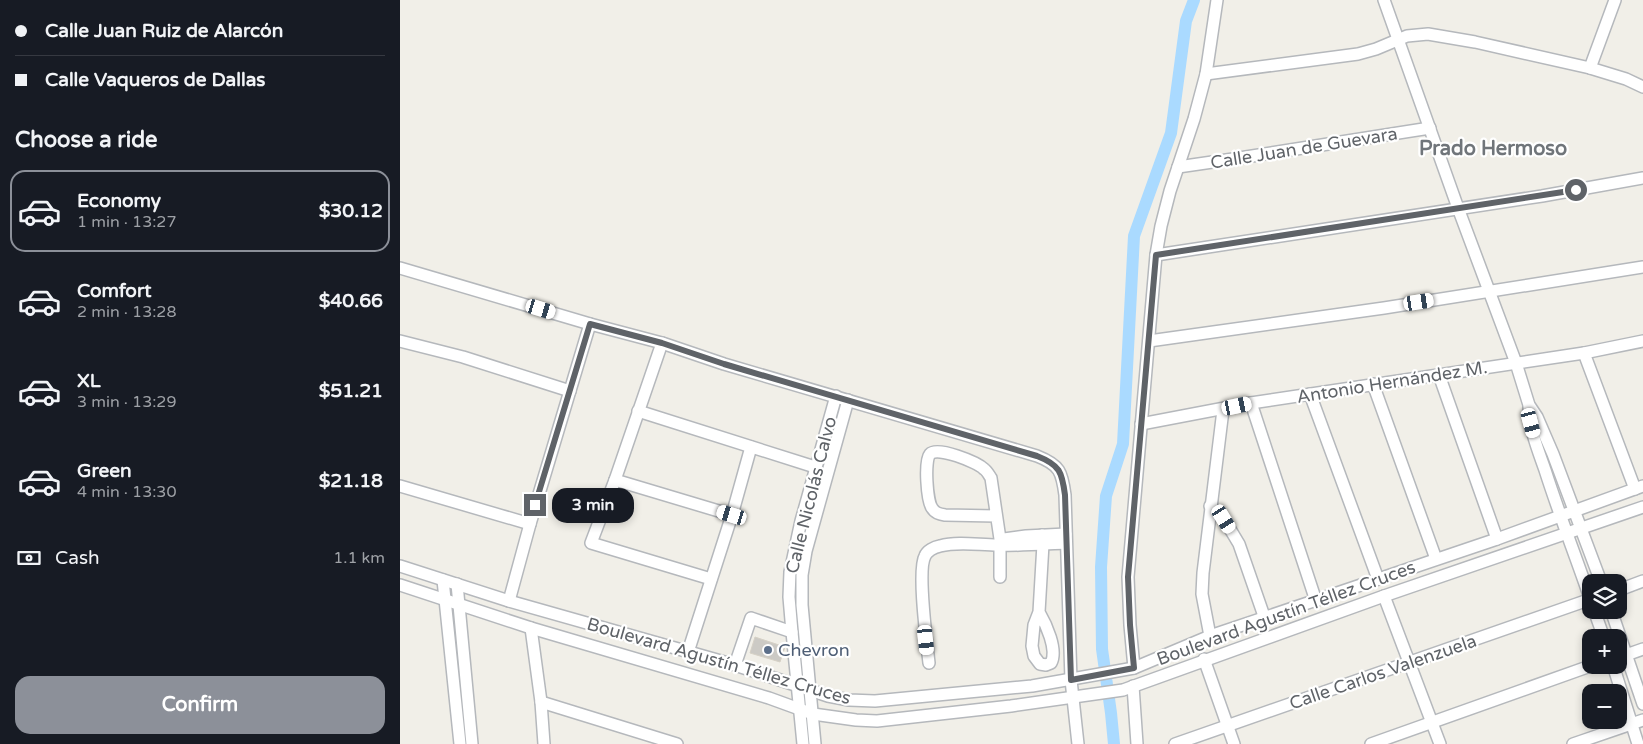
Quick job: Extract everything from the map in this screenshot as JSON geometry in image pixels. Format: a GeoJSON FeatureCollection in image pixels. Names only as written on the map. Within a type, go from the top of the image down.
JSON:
{"type":"FeatureCollection","features":[{"type":"Feature","properties":{"kind":"street"},"geometry":{"type":"LineString","coordinates":[[1134,668],[1128,577],[1156,255],[1161,226],[1206,74],[1217,0]]}},
{"type":"Feature","properties":{"kind":"street"},"geometry":{"type":"LineString","coordinates":[[1384,0],[1458,208],[1490,290],[1529,405],[1537,417],[1553,454],[1598,574]]}},
{"type":"Feature","properties":{"kind":"street"},"geometry":{"type":"LineString","coordinates":[[1590,68],[1615,0]]}},
{"type":"Feature","properties":{"kind":"street"},"geometry":{"type":"LineString","coordinates":[[1206,74],[1358,54],[1376,49],[1407,36],[1428,34],[1475,42],[1590,68],[1626,79],[1643,87]]}},
{"type":"Feature","properties":{"kind":"street","name":"Calle Juan de Guevara"},"geometry":{"type":"LineString","coordinates":[[1178,167],[1430,128]]}},
{"type":"Feature","properties":{"kind":"street"},"geometry":{"type":"LineString","coordinates":[[1156,255],[1542,196],[1643,178]]}},
{"type":"Feature","properties":{"kind":"street"},"geometry":{"type":"LineString","coordinates":[[1149,341],[1384,308],[1643,267]]}},
{"type":"Feature","properties":{"kind":"street"},"geometry":{"type":"LineString","coordinates":[[400,268],[590,324],[662,343],[724,364],[1047,460],[1060,470],[1065,495],[1071,680],[1078,744]]}},
{"type":"Feature","properties":{"kind":"street"},"geometry":{"type":"LineString","coordinates":[[509,601],[590,324]]}},
{"type":"Feature","properties":{"kind":"street"},"geometry":{"type":"LineString","coordinates":[[400,341],[463,357],[570,391]]}},
{"type":"Feature","properties":{"kind":"street","name":"Antonio Hernández M."},"geometry":{"type":"LineString","coordinates":[[1141,424],[1223,410],[1251,403],[1584,353],[1643,341]]}},
{"type":"Feature","properties":{"kind":"street"},"geometry":{"type":"LineString","coordinates":[[662,343],[615,480],[591,543],[711,578]]}},
{"type":"Feature","properties":{"kind":"street"},"geometry":{"type":"LineString","coordinates":[[1584,353],[1639,488]]}},
{"type":"Feature","properties":{"kind":"street"},"geometry":{"type":"LineString","coordinates":[[1439,375],[1497,539]]}},
{"type":"Feature","properties":{"kind":"street"},"geometry":{"type":"LineString","coordinates":[[1373,384],[1436,559]]}},
{"type":"Feature","properties":{"kind":"street"},"geometry":{"type":"LineString","coordinates":[[1310,394],[1378,579]]}},
{"type":"Feature","properties":{"kind":"street","name":"Calle Nicolás Calvo"},"geometry":{"type":"LineString","coordinates":[[802,744],[789,597],[790,572],[793,552],[815,467],[836,396]]}},
{"type":"Feature","properties":{"kind":"street","name":"Calle Nicolás Calvo"},"geometry":{"type":"LineString","coordinates":[[816,744],[802,605],[802,575],[806,551],[848,400]]}},
{"type":"Feature","properties":{"kind":"street"},"geometry":{"type":"LineString","coordinates":[[1251,403],[1316,601]]}},
{"type":"Feature","properties":{"kind":"street"},"geometry":{"type":"LineString","coordinates":[[1529,405],[1532,430],[1582,576]]}},
{"type":"Feature","properties":{"kind":"street"},"geometry":{"type":"LineString","coordinates":[[1210,636],[1202,594],[1203,573],[1223,410]]}},
{"type":"Feature","properties":{"kind":"street"},"geometry":{"type":"LineString","coordinates":[[638,411],[815,467]]}},
{"type":"Feature","properties":{"kind":"street"},"geometry":{"type":"LineString","coordinates":[[688,652],[732,515],[751,447]]}},
{"type":"Feature","properties":{"kind":"street"},"geometry":{"type":"LineString","coordinates":[[996,516],[945,515],[937,513],[931,507],[928,500],[926,461],[930,454],[940,451],[976,463],[984,468],[991,478],[1000,542],[1000,577]]}},
{"type":"Feature","properties":{"kind":"street"},"geometry":{"type":"LineString","coordinates":[[615,480],[732,515]]}},
{"type":"Feature","properties":{"kind":"street"},"geometry":{"type":"LineString","coordinates":[[400,486],[530,524]]}},
{"type":"Feature","properties":{"kind":"street","name":"Boulevard Agustín Téllez Cruces"},"geometry":{"type":"LineString","coordinates":[[400,566],[509,601],[735,665],[796,686],[849,700],[875,701],[1032,686],[1134,668],[1210,636],[1497,539],[1639,488]]}},
{"type":"Feature","properties":{"kind":"street"},"geometry":{"type":"LineString","coordinates":[[1210,506],[1224,519],[1239,544],[1264,619]]}},
{"type":"Feature","properties":{"kind":"street","name":"Boulevard Agustín Téllez Cruces"},"geometry":{"type":"LineString","coordinates":[[400,585],[532,628],[770,698],[813,714],[877,721],[1095,694],[1128,688],[1204,659],[1643,507]]}},
{"type":"Feature","properties":{"kind":"street"},"geometry":{"type":"LineString","coordinates":[[929,663],[922,566],[925,556],[932,549],[956,544],[983,545],[1000,542],[1066,538]]}},
{"type":"Feature","properties":{"kind":"street"},"geometry":{"type":"LineString","coordinates":[[1039,612],[1042,539]]}},
{"type":"Feature","properties":{"kind":"street"},"geometry":{"type":"LineString","coordinates":[[443,580],[460,744]]}},
{"type":"Feature","properties":{"kind":"street"},"geometry":{"type":"LineString","coordinates":[[1627,587],[1643,581]]}},
{"type":"Feature","properties":{"kind":"street"},"geometry":{"type":"LineString","coordinates":[[457,584],[472,744]]}},
{"type":"Feature","properties":{"kind":"street"},"geometry":{"type":"LineString","coordinates":[[1384,596],[1440,744]]}},
{"type":"Feature","properties":{"kind":"street","name":"Calle Carlos Valenzuela"},"geometry":{"type":"LineString","coordinates":[[1175,744],[1582,603]]}},
{"type":"Feature","properties":{"kind":"street"},"geometry":{"type":"LineString","coordinates":[[735,665],[751,618],[792,632]]}},
{"type":"Feature","properties":{"kind":"street"},"geometry":{"type":"LineString","coordinates":[[532,628],[544,744]]}},
{"type":"Feature","properties":{"kind":"street"},"geometry":{"type":"LineString","coordinates":[[1627,655],[1643,649]]}},
{"type":"Feature","properties":{"kind":"street"},"geometry":{"type":"LineString","coordinates":[[1627,658],[1643,704]]}},
{"type":"Feature","properties":{"kind":"street"},"geometry":{"type":"LineString","coordinates":[[1204,659],[1234,744]]}},
{"type":"Feature","properties":{"kind":"street"},"geometry":{"type":"LineString","coordinates":[[1371,744],[1582,669]]}},
{"type":"Feature","properties":{"kind":"street"},"geometry":{"type":"LineString","coordinates":[[1615,674],[1638,744]]}},
{"type":"Feature","properties":{"kind":"street"},"geometry":{"type":"LineString","coordinates":[[1128,688],[1138,744]]}},
{"type":"Feature","properties":{"kind":"street"},"geometry":{"type":"LineString","coordinates":[[541,702],[677,744]]}},
{"type":"Feature","properties":{"kind":"street"},"geometry":{"type":"LineString","coordinates":[[1573,744],[1643,720]]}},
{"type":"Feature","properties":{"kind":"building","name":"Chevron"},"geometry":{"type":"Polygon","coordinates":[[[755,637],[785,647],[780,662],[750,653],[755,637]]]}},
{"type":"Feature","properties":{"kind":"waterway"},"geometry":{"type":"LineString","coordinates":[[1114,744],[1102,649],[1101,567],[1106,496],[1123,444],[1134,236],[1171,133],[1186,21],[1194,0]]}},
{"type":"Feature","properties":{"kind":"place","name":"Chevron"},"geometry":{"type":"Point","coordinates":[768,650]}},
{"type":"Feature","properties":{"kind":"district","name":"Prado Hermoso"},"geometry":{"type":"Point","coordinates":[1493,148]}},
{"type":"Feature","properties":{"kind":"route"},"geometry":{"type":"LineString","coordinates":[[535,505],[590,324],[662,343],[724,364],[1037,456],[1055,465],[1060,470],[1063,478],[1065,495],[1071,680],[1134,668],[1128,577],[1156,255],[1576,190]]}}]}
